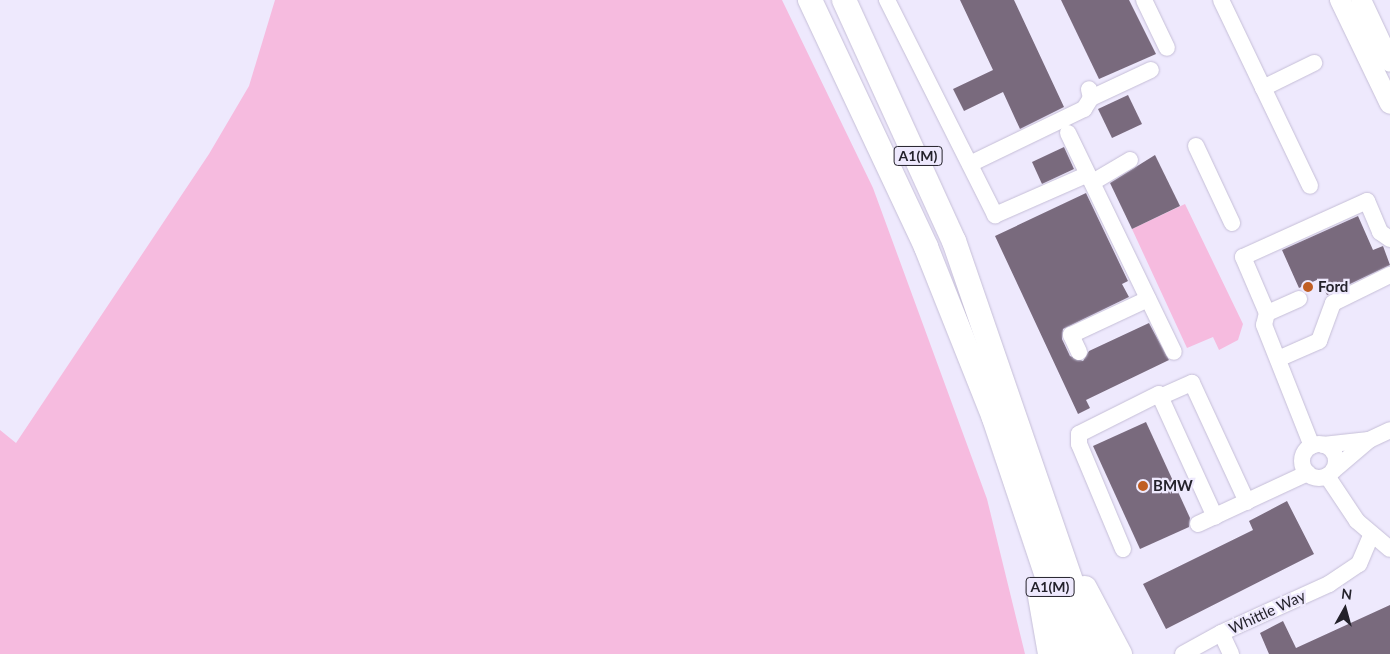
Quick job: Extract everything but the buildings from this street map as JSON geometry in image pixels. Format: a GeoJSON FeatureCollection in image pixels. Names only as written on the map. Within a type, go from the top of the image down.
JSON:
{"type":"FeatureCollection","features":[{"type":"Feature","properties":{"kind":"highway","name":"A1(M)"},"geometry":{"type":"LineString","coordinates":[[810,0],[926,247],[994,418],[1073,654]]}},
{"type":"Feature","properties":{"kind":"highway","name":"A1(M)"},"geometry":{"type":"LineString","coordinates":[[844,0],[954,241],[1060,544],[1096,654]]}},
{"type":"Feature","properties":{"kind":"highway","name":"A1(M)"},"geometry":{"type":"LineString","coordinates":[[1027,520],[1050,654]]}},
{"type":"Feature","properties":{"kind":"highway","name":"A1(M)"},"geometry":{"type":"LineString","coordinates":[[1060,544],[1120,654]]}},
{"type":"Feature","properties":{"kind":"main road"},"geometry":{"type":"LineString","coordinates":[[1340,0],[1390,104]]}},
{"type":"Feature","properties":{"kind":"main road"},"geometry":{"type":"LineString","coordinates":[[1361,0],[1390,62]]}},
{"type":"Feature","properties":{"kind":"street"},"geometry":{"type":"LineString","coordinates":[[886,0],[994,215],[1130,160]]}},
{"type":"Feature","properties":{"kind":"street"},"geometry":{"type":"LineString","coordinates":[[1144,0],[1167,48]]}},
{"type":"Feature","properties":{"kind":"street"},"geometry":{"type":"LineString","coordinates":[[1221,0],[1310,186]]}},
{"type":"Feature","properties":{"kind":"street"},"geometry":{"type":"LineString","coordinates":[[1263,88],[1314,64]]}},
{"type":"Feature","properties":{"kind":"street"},"geometry":{"type":"LineString","coordinates":[[970,164],[1084,109],[1090,93],[1151,70]]}},
{"type":"Feature","properties":{"kind":"street"},"geometry":{"type":"LineString","coordinates":[[1068,133],[1174,352]]}},
{"type":"Feature","properties":{"kind":"street"},"geometry":{"type":"LineString","coordinates":[[1196,146],[1232,223]]}},
{"type":"Feature","properties":{"kind":"street"},"geometry":{"type":"LineString","coordinates":[[1390,239],[1380,232],[1367,201],[1243,257],[1278,359],[1318,445],[1335,456],[1330,473],[1371,536],[1390,549]]}},
{"type":"Feature","properties":{"kind":"street"},"geometry":{"type":"LineString","coordinates":[[1278,359],[1319,341],[1333,302],[1390,275]]}},
{"type":"Feature","properties":{"kind":"street"},"geometry":{"type":"LineString","coordinates":[[1079,352],[1071,335],[1148,299]]}},
{"type":"Feature","properties":{"kind":"street"},"geometry":{"type":"LineString","coordinates":[[1265,319],[1299,299]]}},
{"type":"Feature","properties":{"kind":"street"},"geometry":{"type":"LineString","coordinates":[[1123,549],[1079,444],[1079,434],[1091,424],[1192,383],[1247,502]]}},
{"type":"Feature","properties":{"kind":"street"},"geometry":{"type":"LineString","coordinates":[[1160,397],[1220,514]]}},
{"type":"Feature","properties":{"kind":"street"},"geometry":{"type":"LineString","coordinates":[[1198,524],[1308,473],[1330,473],[1368,440],[1390,430]]}},
{"type":"Feature","properties":{"kind":"street"},"geometry":{"type":"LineString","coordinates":[[1308,473],[1303,458],[1318,445],[1368,440]]}},
{"type":"Feature","properties":{"kind":"street","name":"Whittle Way"},"geometry":{"type":"LineString","coordinates":[[1231,654],[1221,633],[1329,584],[1359,564],[1371,536]]}},
{"type":"Feature","properties":{"kind":"street"},"geometry":{"type":"LineString","coordinates":[[1183,654],[1221,633]]}},
{"type":"Feature","properties":{"kind":"shaded area"},"geometry":{"type":"Polygon","coordinates":[[[275,0],[782,0],[873,188],[987,499],[1025,654],[0,654],[0,430],[16,443],[209,154],[249,86],[275,0]]]}},
{"type":"Feature","properties":{"kind":"shaded area"},"geometry":{"type":"Polygon","coordinates":[[[1185,204],[1243,324],[1238,340],[1219,350],[1213,337],[1187,348],[1132,229],[1185,204]]]}},
{"type":"Feature","properties":{"kind":"place","name":"Ford"},"geometry":{"type":"Point","coordinates":[1308,287]}},
{"type":"Feature","properties":{"kind":"place","name":"BMW"},"geometry":{"type":"Point","coordinates":[1143,486]}}]}
